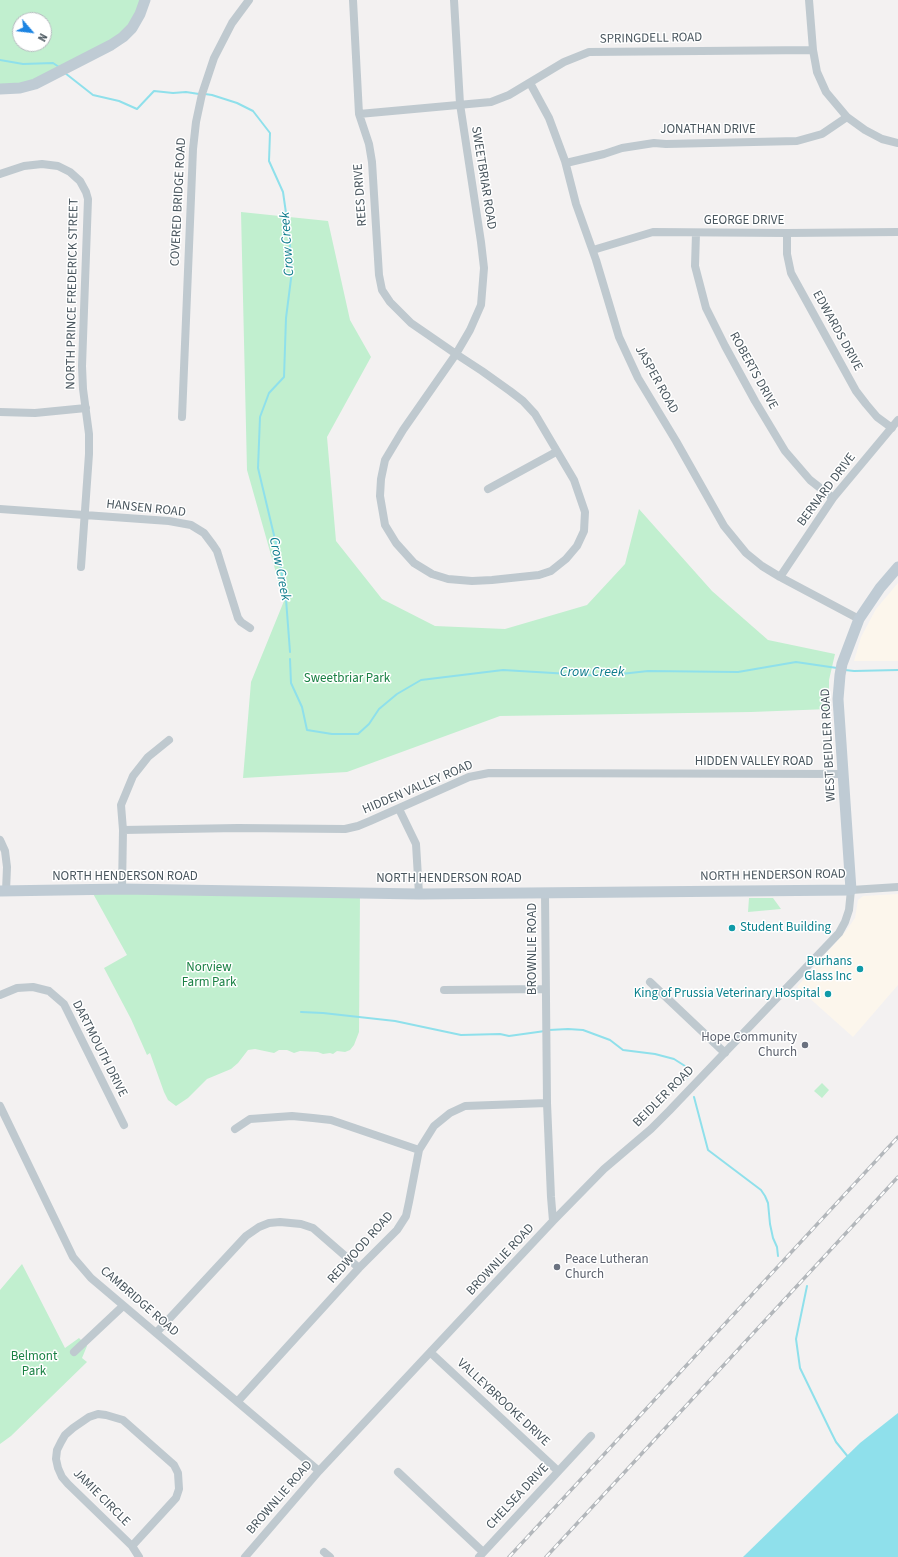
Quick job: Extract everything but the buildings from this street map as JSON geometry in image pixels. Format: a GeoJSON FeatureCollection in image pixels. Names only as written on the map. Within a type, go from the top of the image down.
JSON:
{"type":"FeatureCollection","features":[{"type":"Feature","properties":{"kind":"street"},"geometry":{"type":"LineString","coordinates":[[0,89],[28,86],[58,74],[123,37],[136,22],[145,0]]}},
{"type":"Feature","properties":{"kind":"street","name":"COVERED BRIDGE ROAD"},"geometry":{"type":"LineString","coordinates":[[182,417],[193,149],[201,96],[220,47],[232,23],[249,0]]}},
{"type":"Feature","properties":{"kind":"street","name":"REES DRIVE"},"geometry":{"type":"LineString","coordinates":[[353,0],[359,114],[369,144],[372,162],[379,275],[382,290],[390,302],[411,323],[482,371],[523,402],[536,415],[556,452]]}},
{"type":"Feature","properties":{"kind":"street","name":"SWEETBRIAR ROAD"},"geometry":{"type":"LineString","coordinates":[[454,0],[460,104],[484,261],[484,281],[481,305],[470,330],[456,354],[385,460],[380,479],[380,496],[385,525],[396,543],[414,563],[432,574],[448,579],[472,581],[539,576],[551,571],[566,559],[577,546],[584,531],[585,512],[574,480],[556,452]]}},
{"type":"Feature","properties":{"kind":"street"},"geometry":{"type":"LineString","coordinates":[[809,0],[812,50],[818,72],[826,92],[847,117],[870,133],[898,143]]}},
{"type":"Feature","properties":{"kind":"street","name":"SPRINGDELL ROAD"},"geometry":{"type":"LineString","coordinates":[[359,114],[491,102],[509,95],[564,62],[589,52],[812,50]]}},
{"type":"Feature","properties":{"kind":"street","name":"JASPER ROAD"},"geometry":{"type":"LineString","coordinates":[[530,83],[549,118],[566,163],[576,204],[619,337],[638,378],[676,441],[724,526],[746,553],[762,566],[858,619]]}},
{"type":"Feature","properties":{"kind":"street","name":"JONATHAN DRIVE"},"geometry":{"type":"LineString","coordinates":[[566,163],[647,143],[797,142],[822,134],[847,117]]}},
{"type":"Feature","properties":{"kind":"street","name":"NORTH PRINCE FREDERICK STREET"},"geometry":{"type":"LineString","coordinates":[[0,174],[24,166],[42,164],[58,166],[76,176],[86,192],[88,211],[82,366],[89,442],[81,567]]}},
{"type":"Feature","properties":{"kind":"street","name":"GEORGE DRIVE"},"geometry":{"type":"LineString","coordinates":[[592,250],[653,232],[787,234],[898,232]]}},
{"type":"Feature","properties":{"kind":"street","name":"ROBERTS DRIVE"},"geometry":{"type":"LineString","coordinates":[[696,233],[695,266],[706,308],[725,346],[755,401],[785,451],[810,480],[833,498]]}},
{"type":"Feature","properties":{"kind":"street","name":"EDWARDS DRIVE"},"geometry":{"type":"LineString","coordinates":[[787,234],[791,273],[798,286],[856,391],[877,417],[892,428]]}},
{"type":"Feature","properties":{"kind":"street"},"geometry":{"type":"LineString","coordinates":[[0,412],[38,413],[86,408]]}},
{"type":"Feature","properties":{"kind":"street","name":"BERNARD DRIVE"},"geometry":{"type":"LineString","coordinates":[[780,577],[833,498],[898,420]]}},
{"type":"Feature","properties":{"kind":"street"},"geometry":{"type":"LineString","coordinates":[[488,489],[556,452]]}},
{"type":"Feature","properties":{"kind":"street","name":"HANSEN ROAD"},"geometry":{"type":"LineString","coordinates":[[0,510],[177,522],[198,528],[214,544],[238,618],[250,628]]}},
{"type":"Feature","properties":{"kind":"street","name":"WEST BEIDLER ROAD"},"geometry":{"type":"LineString","coordinates":[[851,890],[838,699],[841,669],[858,619],[880,588],[898,567]]}},
{"type":"Feature","properties":{"kind":"street"},"geometry":{"type":"LineString","coordinates":[[122,890],[123,830],[121,805],[133,776],[148,757],[169,740]]}},
{"type":"Feature","properties":{"kind":"street","name":"HIDDEN VALLEY ROAD"},"geometry":{"type":"LineString","coordinates":[[123,830],[238,828],[338,830],[358,826],[469,778],[490,773],[844,774]]}},
{"type":"Feature","properties":{"kind":"street"},"geometry":{"type":"LineString","coordinates":[[399,809],[416,844],[419,894]]}},
{"type":"Feature","properties":{"kind":"street"},"geometry":{"type":"LineString","coordinates":[[0,840],[5,851],[7,867],[3,891]]}},
{"type":"Feature","properties":{"kind":"street","name":"NORTH HENDERSON ROAD"},"geometry":{"type":"LineString","coordinates":[[3,891],[122,890],[419,894],[851,890],[898,887]]}},
{"type":"Feature","properties":{"kind":"street","name":"BEIDLER ROAD"},"geometry":{"type":"LineString","coordinates":[[553,1221],[604,1169],[651,1129],[839,933],[849,910],[851,890]]}},
{"type":"Feature","properties":{"kind":"street","name":"BROWNLIE ROAD"},"geometry":{"type":"LineString","coordinates":[[245,1557],[319,1471],[553,1221],[550,1197],[547,1103],[545,893]]}},
{"type":"Feature","properties":{"kind":"street"},"geometry":{"type":"LineString","coordinates":[[650,982],[725,1053]]}},
{"type":"Feature","properties":{"kind":"street","name":"DARTMOUTH DRIVE"},"geometry":{"type":"LineString","coordinates":[[0,995],[17,988],[33,987],[49,992],[64,1004],[124,1125]]}},
{"type":"Feature","properties":{"kind":"street"},"geometry":{"type":"LineString","coordinates":[[444,990],[545,989]]}},
{"type":"Feature","properties":{"kind":"street","name":"REDWOOD ROAD"},"geometry":{"type":"LineString","coordinates":[[238,1401],[359,1268],[397,1230],[406,1216],[419,1150],[434,1126],[450,1113],[465,1106],[547,1103]]}},
{"type":"Feature","properties":{"kind":"street","name":"CAMBRIDGE ROAD"},"geometry":{"type":"LineString","coordinates":[[0,1106],[73,1257],[91,1278],[319,1471]]}},
{"type":"Feature","properties":{"kind":"street"},"geometry":{"type":"LineString","coordinates":[[235,1129],[250,1119],[292,1116],[331,1120],[419,1150]]}},
{"type":"Feature","properties":{"kind":"street"},"geometry":{"type":"LineString","coordinates":[[156,1333],[246,1236],[259,1227],[269,1223],[289,1222],[313,1228],[359,1268]]}},
{"type":"Feature","properties":{"kind":"street"},"geometry":{"type":"LineString","coordinates":[[74,1352],[123,1306]]}},
{"type":"Feature","properties":{"kind":"street","name":"VALLEYBROOKE DRIVE"},"geometry":{"type":"LineString","coordinates":[[431,1353],[558,1471]]}},
{"type":"Feature","properties":{"kind":"street","name":"JAMIE CIRCLE"},"geometry":{"type":"LineString","coordinates":[[132,1546],[176,1498],[179,1489],[178,1473],[174,1465],[123,1420],[98,1414],[89,1417],[73,1428],[61,1442],[57,1450],[56,1459],[58,1468],[62,1477],[68,1484],[132,1546],[139,1557]]}},
{"type":"Feature","properties":{"kind":"street","name":"CHELSEA DRIVE"},"geometry":{"type":"LineString","coordinates":[[481,1555],[591,1436]]}},
{"type":"Feature","properties":{"kind":"street"},"geometry":{"type":"LineString","coordinates":[[398,1472],[481,1555]]}},
{"type":"Feature","properties":{"kind":"shaded area"},"geometry":{"type":"Polygon","coordinates":[[[898,583],[898,661],[854,661],[861,637],[876,609],[898,583]]]}},
{"type":"Feature","properties":{"kind":"shaded area"},"geometry":{"type":"Polygon","coordinates":[[[898,894],[898,985],[853,1037],[797,987],[846,931],[855,918],[858,900],[863,896],[898,894]]]}},
{"type":"Feature","properties":{"kind":"green space"},"geometry":{"type":"Polygon","coordinates":[[[0,0],[145,0],[132,28],[58,74],[0,89],[0,0]]]}},
{"type":"Feature","properties":{"kind":"green space","name":"Sweetbriar Park"},"geometry":{"type":"Polygon","coordinates":[[[241,212],[328,221],[350,320],[371,357],[327,437],[336,541],[382,599],[435,626],[505,629],[587,605],[625,564],[639,509],[712,591],[768,640],[835,654],[829,680],[829,709],[751,712],[500,716],[347,772],[243,778],[251,682],[284,601],[247,470],[241,212]]]}},
{"type":"Feature","properties":{"kind":"green space","name":"Norview Farm Park"},"geometry":{"type":"Polygon","coordinates":[[[91,890],[360,893],[359,1032],[354,1045],[350,1050],[345,1052],[337,1051],[333,1054],[300,1051],[294,1053],[287,1050],[279,1050],[274,1053],[255,1049],[248,1050],[238,1063],[231,1069],[207,1079],[188,1098],[176,1106],[168,1100],[150,1053],[147,1055],[131,1019],[104,968],[127,955],[91,890]]]}},
{"type":"Feature","properties":{"kind":"green space"},"geometry":{"type":"Polygon","coordinates":[[[749,898],[773,898],[781,909],[748,912],[749,898]]]}},
{"type":"Feature","properties":{"kind":"green space"},"geometry":{"type":"Polygon","coordinates":[[[822,1083],[829,1090],[822,1098],[814,1091],[822,1083]]]}},
{"type":"Feature","properties":{"kind":"green space","name":"Belmont Park"},"geometry":{"type":"Polygon","coordinates":[[[22,1264],[65,1348],[79,1338],[87,1346],[82,1358],[87,1362],[11,1436],[0,1444],[0,1290],[22,1264]]]}},
{"type":"Feature","properties":{"kind":"water"},"geometry":{"type":"Polygon","coordinates":[[[898,1413],[898,1557],[743,1557],[860,1443],[898,1413]]]}},
{"type":"Feature","properties":{"kind":"waterway","name":"Crow Creek"},"geometry":{"type":"LineString","coordinates":[[0,60],[23,64],[53,63],[59,67]]}},
{"type":"Feature","properties":{"kind":"waterway","name":"Crow Creek"},"geometry":{"type":"LineString","coordinates":[[65,73],[93,95],[119,101],[137,109],[154,91],[199,94]]}},
{"type":"Feature","properties":{"kind":"waterway","name":"Crow Creek"},"geometry":{"type":"LineString","coordinates":[[205,94],[237,103],[253,111],[270,133],[269,161],[283,192],[289,234],[292,271],[286,318],[284,377],[269,393],[260,417],[258,468],[278,552],[286,599],[290,652]]}},
{"type":"Feature","properties":{"kind":"waterway","name":"Crow Creek"},"geometry":{"type":"LineString","coordinates":[[290,659],[291,683],[302,707],[307,730],[332,734],[358,734],[369,724],[379,709],[397,694],[421,680],[503,670],[603,676],[648,671],[738,672],[796,662],[837,668]]}},
{"type":"Feature","properties":{"kind":"waterway","name":"Crow Creek"},"geometry":{"type":"LineString","coordinates":[[845,670],[898,670]]}},
{"type":"Feature","properties":{"kind":"waterway"},"geometry":{"type":"LineString","coordinates":[[301,1012],[395,1021],[461,1035],[500,1034],[509,1036],[545,1031]]}},
{"type":"Feature","properties":{"kind":"waterway"},"geometry":{"type":"LineString","coordinates":[[549,1030],[583,1030],[610,1040],[623,1050],[655,1054],[674,1059],[685,1066],[688,1078]]}},
{"type":"Feature","properties":{"kind":"waterway"},"geometry":{"type":"LineString","coordinates":[[694,1097],[708,1150],[761,1190],[765,1196],[768,1203],[770,1224],[773,1238],[777,1247],[778,1256]]}},
{"type":"Feature","properties":{"kind":"waterway"},"geometry":{"type":"LineString","coordinates":[[807,1286],[796,1339],[800,1368],[836,1442],[849,1458]]}},
{"type":"Feature","properties":{"kind":"railway"},"geometry":{"type":"LineString","coordinates":[[509,1557],[898,1137]]}},
{"type":"Feature","properties":{"kind":"railway"},"geometry":{"type":"LineString","coordinates":[[546,1557],[898,1177]]}},
{"type":"Feature","properties":{"kind":"place","name":"Student Building"},"geometry":{"type":"Point","coordinates":[732,928]}},
{"type":"Feature","properties":{"kind":"place","name":"Burhans Glass Inc"},"geometry":{"type":"Point","coordinates":[860,969]}},
{"type":"Feature","properties":{"kind":"place","name":"King of Prussia Veterinary Hospital"},"geometry":{"type":"Point","coordinates":[828,994]}},
{"type":"Feature","properties":{"kind":"place","name":"Hope Community Church"},"geometry":{"type":"Point","coordinates":[805,1045]}},
{"type":"Feature","properties":{"kind":"place","name":"Peace Lutheran Church"},"geometry":{"type":"Point","coordinates":[557,1267]}}]}
